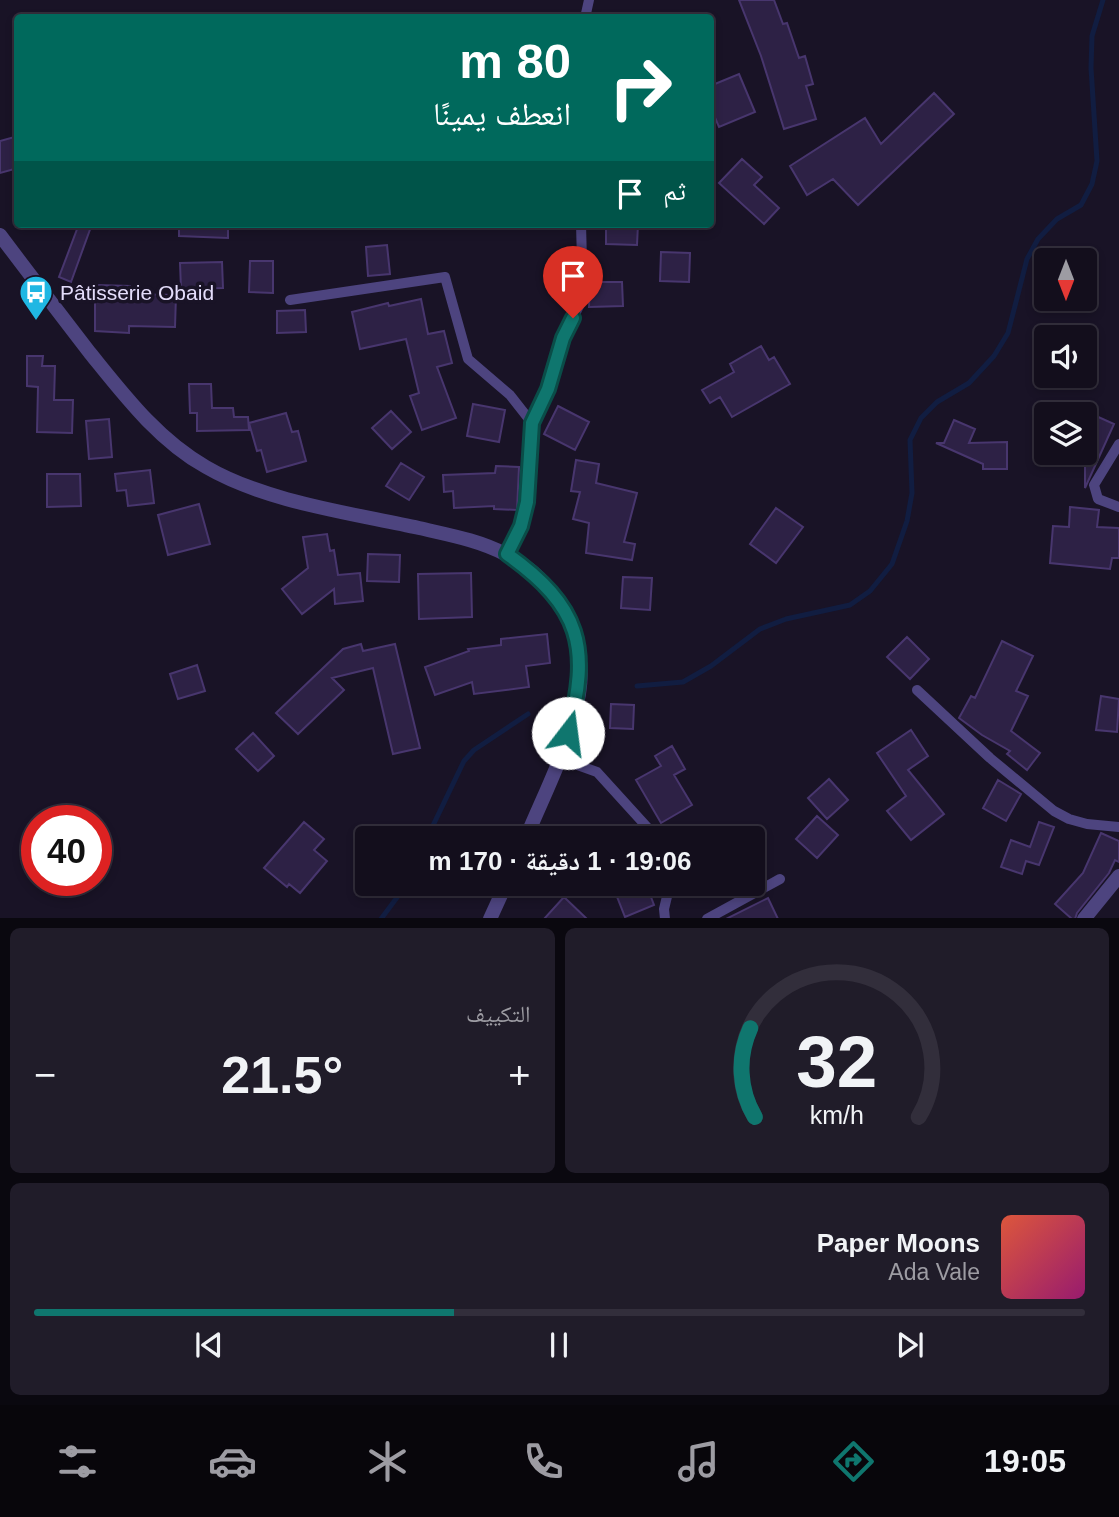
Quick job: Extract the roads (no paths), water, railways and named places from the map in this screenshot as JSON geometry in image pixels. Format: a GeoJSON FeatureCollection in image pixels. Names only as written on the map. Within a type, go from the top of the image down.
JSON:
{"type":"FeatureCollection","features":[{"type":"Feature","properties":{"kind":"street"},"geometry":{"type":"LineString","coordinates":[[0,235],[117,386],[162,436],[183,453],[242,485],[278,496],[467,538],[507,554],[533,573],[557,598],[573,627],[580,660],[579,694],[568,733],[531,826]]}},
{"type":"Feature","properties":{"kind":"street"},"geometry":{"type":"LineString","coordinates":[[1085,918],[1119,876]]}},
{"type":"Feature","properties":{"kind":"street"},"geometry":{"type":"LineString","coordinates":[[491,918],[501,896]]}},
{"type":"Feature","properties":{"kind":"lane"},"geometry":{"type":"LineString","coordinates":[[507,554],[521,526],[527,502],[532,423],[548,389],[563,338],[583,298],[581,228]]}},
{"type":"Feature","properties":{"kind":"lane"},"geometry":{"type":"LineString","coordinates":[[290,300],[445,276],[468,359],[510,395],[532,423]]}},
{"type":"Feature","properties":{"kind":"lane"},"geometry":{"type":"LineString","coordinates":[[1119,444],[1094,485],[1098,499],[1119,507]]}},
{"type":"Feature","properties":{"kind":"lane"},"geometry":{"type":"LineString","coordinates":[[917,690],[990,758],[1054,811],[1087,824],[1119,827]]}},
{"type":"Feature","properties":{"kind":"lane"},"geometry":{"type":"LineString","coordinates":[[558,758],[597,772],[646,826]]}},
{"type":"Feature","properties":{"kind":"lane"},"geometry":{"type":"LineString","coordinates":[[709,918],[780,878]]}},
{"type":"Feature","properties":{"kind":"lane"},"geometry":{"type":"LineString","coordinates":[[665,918],[667,896]]}},
{"type":"Feature","properties":{"kind":"waterway"},"geometry":{"type":"LineString","coordinates":[[637,686],[683,682],[711,666],[760,629],[786,619],[850,605],[870,591],[892,564],[907,521],[912,493],[910,440],[921,418],[937,402],[969,383],[994,356],[1008,333],[1027,259],[1038,239],[1057,219],[1081,205],[1092,184],[1097,161],[1091,68],[1092,36],[1103,0]]}},
{"type":"Feature","properties":{"kind":"waterway"},"geometry":{"type":"LineString","coordinates":[[433,826],[464,761],[474,750],[528,714]]}},
{"type":"Feature","properties":{"kind":"waterway"},"geometry":{"type":"LineString","coordinates":[[382,918],[398,896]]}},
{"type":"Feature","properties":{"kind":"place","name":"Pâtisserie Obaid"},"geometry":{"type":"Point","coordinates":[36,322]}}]}
